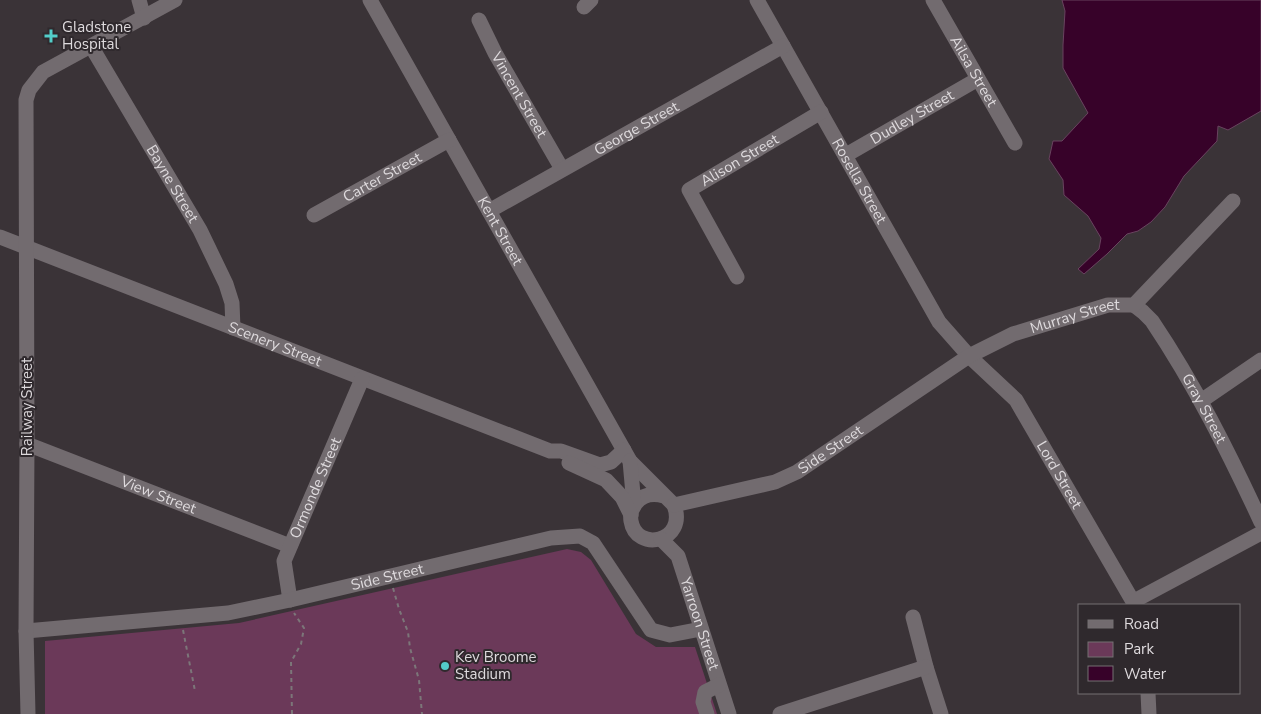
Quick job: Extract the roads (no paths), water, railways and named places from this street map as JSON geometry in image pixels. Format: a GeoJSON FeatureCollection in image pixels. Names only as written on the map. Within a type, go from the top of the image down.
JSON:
{"type":"FeatureCollection","features":[{"type":"Feature","properties":{"kind":"street"},"geometry":{"type":"LineString","coordinates":[[139,0],[144,18]]}},
{"type":"Feature","properties":{"kind":"street"},"geometry":{"type":"LineString","coordinates":[[91,46],[175,0]]}},
{"type":"Feature","properties":{"kind":"street","name":"Kent Street"},"geometry":{"type":"LineString","coordinates":[[370,0],[627,456],[669,501]]}},
{"type":"Feature","properties":{"kind":"street","name":"Rosella Street"},"geometry":{"type":"LineString","coordinates":[[757,0],[939,322],[969,356]]}},
{"type":"Feature","properties":{"kind":"street","name":"Ailsa Street"},"geometry":{"type":"LineString","coordinates":[[933,0],[1016,143]]}},
{"type":"Feature","properties":{"kind":"street","name":"Vincent Street"},"geometry":{"type":"LineString","coordinates":[[479,20],[495,53],[562,169]]}},
{"type":"Feature","properties":{"kind":"street","name":"Railway Street"},"geometry":{"type":"LineString","coordinates":[[28,714],[26,631],[26,100],[29,90],[43,72],[91,46]]}},
{"type":"Feature","properties":{"kind":"street","name":"Bayne Street"},"geometry":{"type":"LineString","coordinates":[[91,46],[200,230],[226,284],[232,303],[233,328]]}},
{"type":"Feature","properties":{"kind":"street","name":"George Street"},"geometry":{"type":"LineString","coordinates":[[488,211],[783,46]]}},
{"type":"Feature","properties":{"kind":"street","name":"Dudley Street"},"geometry":{"type":"LineString","coordinates":[[846,155],[978,79]]}},
{"type":"Feature","properties":{"kind":"street","name":"Alison Street"},"geometry":{"type":"LineString","coordinates":[[736,277],[690,190],[821,112]]}},
{"type":"Feature","properties":{"kind":"street","name":"Carter Street"},"geometry":{"type":"LineString","coordinates":[[314,215],[449,140]]}},
{"type":"Feature","properties":{"kind":"street","name":"Murray Street"},"geometry":{"type":"LineString","coordinates":[[969,356],[1013,334],[1108,305],[1134,305],[1233,201]]}},
{"type":"Feature","properties":{"kind":"street","name":"Scenery Street"},"geometry":{"type":"LineString","coordinates":[[0,237],[550,451],[561,451],[600,465],[627,456]]}},
{"type":"Feature","properties":{"kind":"street","name":"Gray Street"},"geometry":{"type":"LineString","coordinates":[[1134,305],[1144,312],[1152,322],[1201,401],[1224,444],[1261,522]]}},
{"type":"Feature","properties":{"kind":"street","name":"Side Street"},"geometry":{"type":"LineString","coordinates":[[669,501],[775,482],[797,472],[969,356]]}},
{"type":"Feature","properties":{"kind":"street","name":"Lord Street"},"geometry":{"type":"LineString","coordinates":[[969,356],[1016,400],[1134,603]]}},
{"type":"Feature","properties":{"kind":"street"},"geometry":{"type":"LineString","coordinates":[[1201,401],[1261,360]]}},
{"type":"Feature","properties":{"kind":"street","name":"Ormonde Street"},"geometry":{"type":"LineString","coordinates":[[290,600],[284,561],[362,379]]}},
{"type":"Feature","properties":{"kind":"street","name":"View Street"},"geometry":{"type":"LineString","coordinates":[[27,444],[290,546]]}},
{"type":"Feature","properties":{"kind":"street","name":"Scenery Street"},"geometry":{"type":"LineString","coordinates":[[550,451],[557,458],[606,480],[632,510]]}},
{"type":"Feature","properties":{"kind":"street","name":"Kent Street"},"geometry":{"type":"LineString","coordinates":[[627,456],[632,510]]}},
{"type":"Feature","properties":{"kind":"street"},"geometry":{"type":"LineString","coordinates":[[656,494],[669,501],[677,513],[677,521],[674,529],[661,539],[643,538],[636,532],[632,524],[632,510],[640,498],[656,494]]}},
{"type":"Feature","properties":{"kind":"street"},"geometry":{"type":"LineString","coordinates":[[1134,603],[1261,533]]}},
{"type":"Feature","properties":{"kind":"street","name":"Side Street"},"geometry":{"type":"LineString","coordinates":[[26,631],[228,613],[551,538],[580,536],[593,543],[651,630],[670,635],[701,630]]}},
{"type":"Feature","properties":{"kind":"street","name":"Yarroon Street"},"geometry":{"type":"LineString","coordinates":[[661,539],[678,556],[729,714]]}},
{"type":"Feature","properties":{"kind":"street"},"geometry":{"type":"LineString","coordinates":[[913,617],[941,714]]}},
{"type":"Feature","properties":{"kind":"street"},"geometry":{"type":"LineString","coordinates":[[780,714],[926,667]]}},
{"type":"Feature","properties":{"kind":"street"},"geometry":{"type":"LineString","coordinates":[[708,714],[703,702],[705,692],[719,685]]}},
{"type":"Feature","properties":{"kind":"street"},"geometry":{"type":"LineString","coordinates":[[1148,694],[1149,714]]}},
{"type":"Feature","properties":{"kind":"water"},"geometry":{"type":"Polygon","coordinates":[[[1062,0],[1261,0],[1261,111],[1228,130],[1218,126],[1217,141],[1184,176],[1165,207],[1151,222],[1138,231],[1127,234],[1084,274],[1078,269],[1099,249],[1101,238],[1088,216],[1064,195],[1063,180],[1049,159],[1053,141],[1062,141],[1088,113],[1063,68],[1065,11],[1062,0]]]}},
{"type":"Feature","properties":{"kind":"place","name":"Gladstone Hospital"},"geometry":{"type":"Point","coordinates":[51,36]}},
{"type":"Feature","properties":{"kind":"place","name":"Kev Broome Stadium"},"geometry":{"type":"Point","coordinates":[445,666]}}]}
